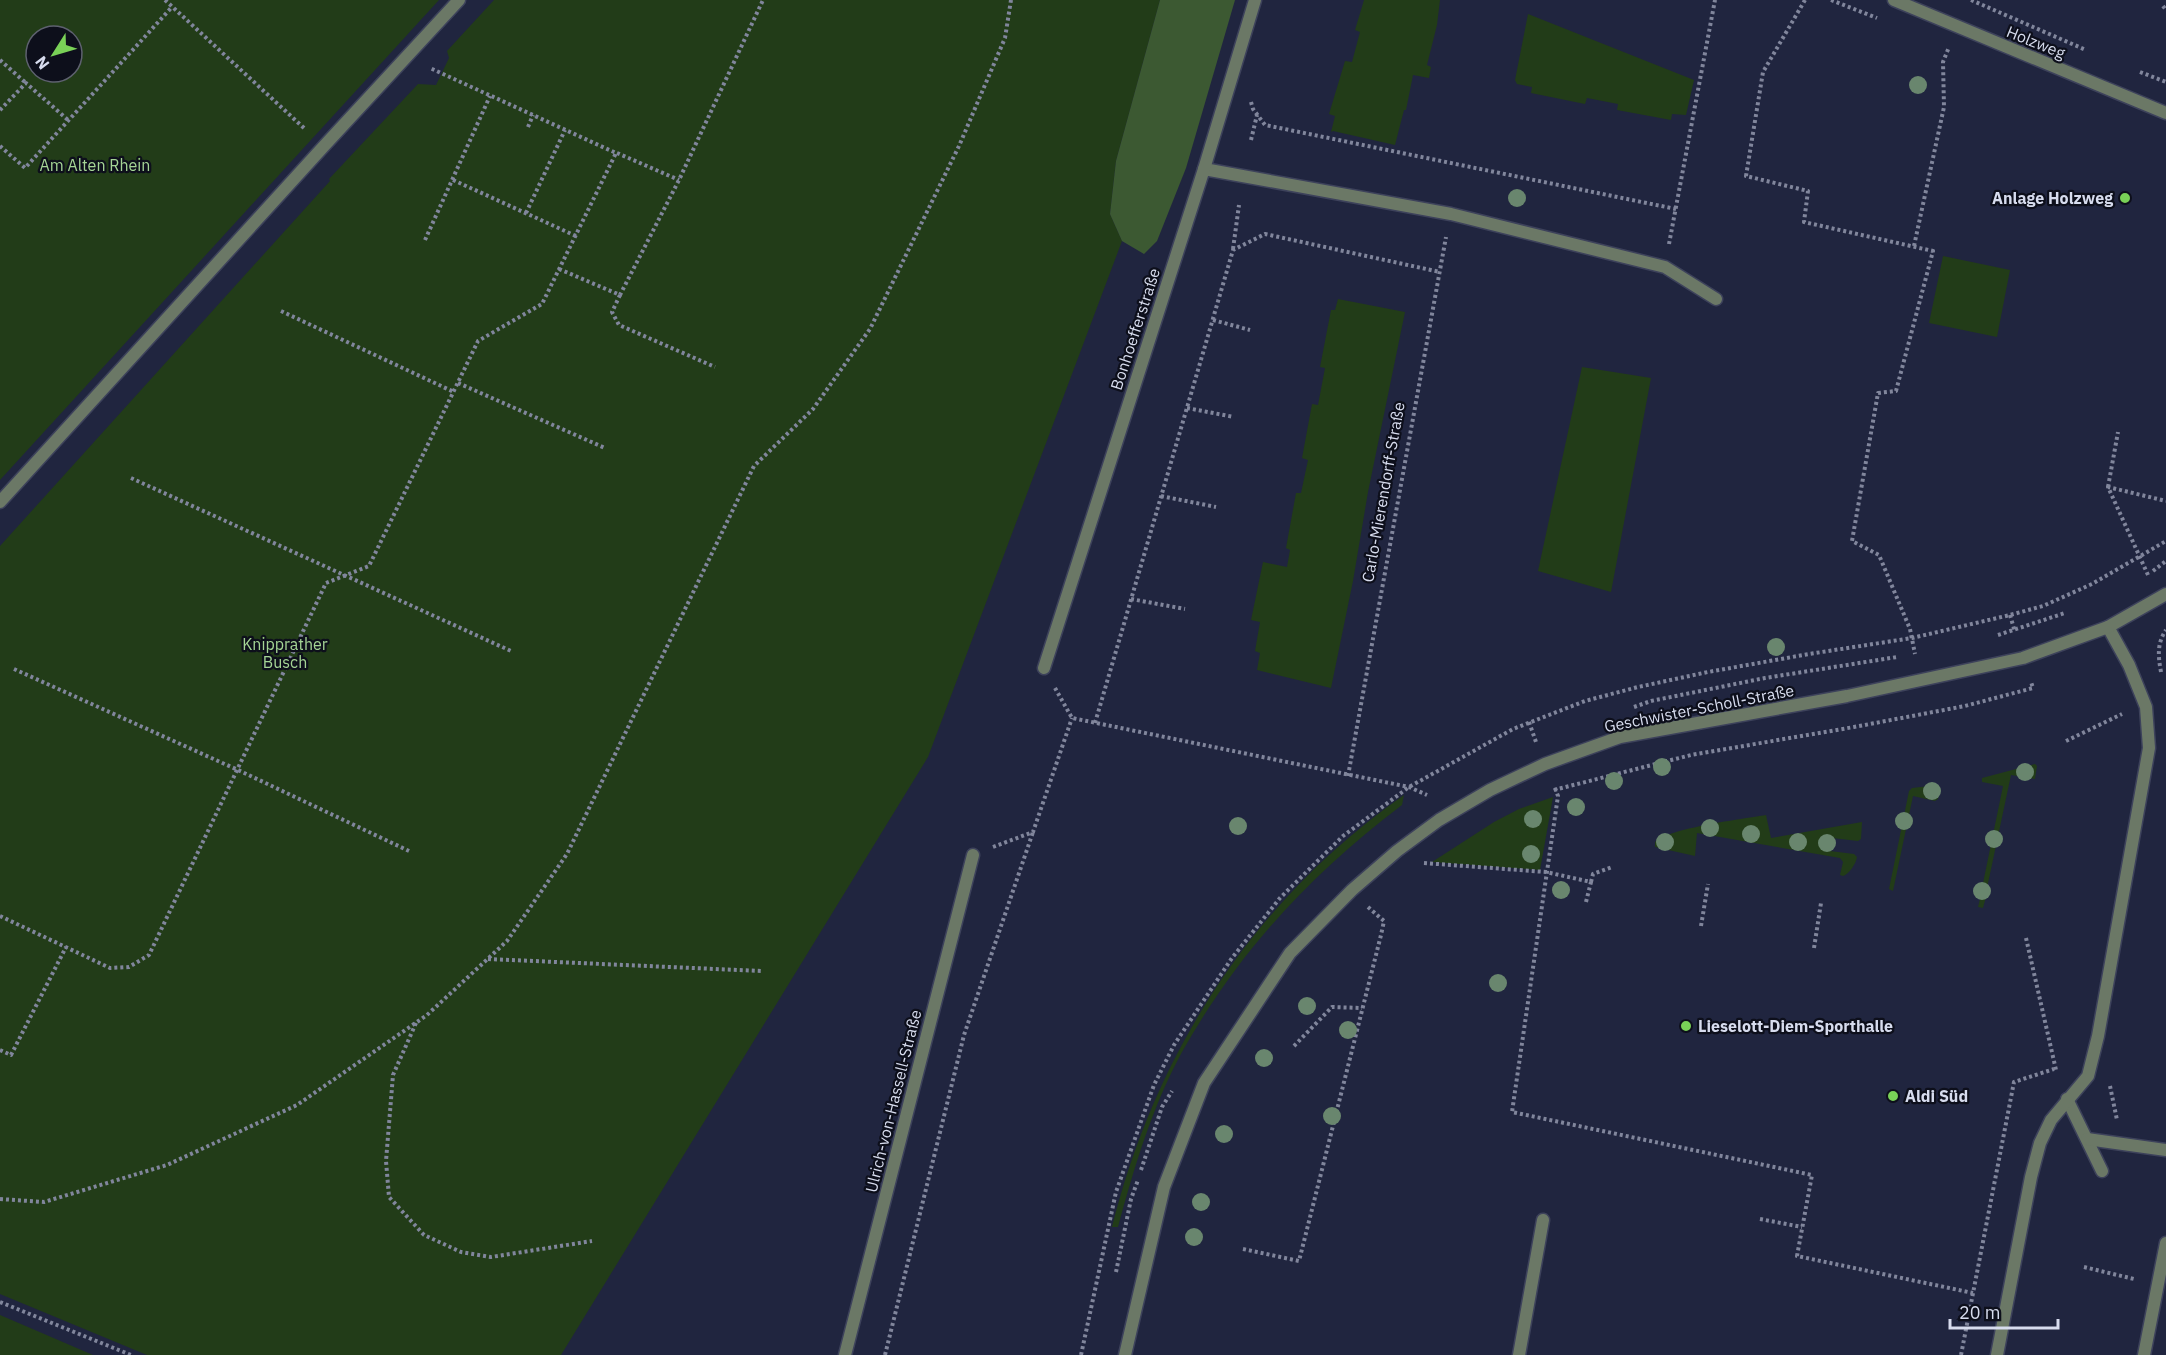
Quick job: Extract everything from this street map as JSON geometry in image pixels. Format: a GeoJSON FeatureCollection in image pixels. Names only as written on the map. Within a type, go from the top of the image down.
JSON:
{"type":"FeatureCollection","features":[{"type":"Feature","properties":{"kind":"street"},"geometry":{"type":"LineString","coordinates":[[0,502],[459,0]]}},
{"type":"Feature","properties":{"kind":"street","name":"Bonhoefferstraße"},"geometry":{"type":"LineString","coordinates":[[1044,668],[1204,169],[1255,0]]}},
{"type":"Feature","properties":{"kind":"street","name":"Holzweg"},"geometry":{"type":"LineString","coordinates":[[1896,0],[1958,28],[2166,113]]}},
{"type":"Feature","properties":{"kind":"street"},"geometry":{"type":"LineString","coordinates":[[1204,169],[1451,214],[1665,267],[1716,299]]}},
{"type":"Feature","properties":{"kind":"street","name":"Geschwister-Scholl-Straße"},"geometry":{"type":"LineString","coordinates":[[1125,1355],[1164,1187],[1204,1083],[1290,953],[1352,890],[1397,850],[1439,820],[1480,796],[1545,764],[1620,737],[1847,696],[2023,658],[2108,627],[2166,594]]}},
{"type":"Feature","properties":{"kind":"street"},"geometry":{"type":"LineString","coordinates":[[1997,1355],[2040,1143],[2051,1120],[2088,1076],[2098,1036],[2149,748],[2146,706],[2129,665],[2108,627]]}},
{"type":"Feature","properties":{"kind":"street","name":"Ulrich-von-Hassell-Straße"},"geometry":{"type":"LineString","coordinates":[[845,1355],[973,855]]}},
{"type":"Feature","properties":{"kind":"street"},"geometry":{"type":"LineString","coordinates":[[2067,1099],[2102,1171]]}},
{"type":"Feature","properties":{"kind":"street"},"geometry":{"type":"LineString","coordinates":[[2087,1139],[2166,1150]]}},
{"type":"Feature","properties":{"kind":"street"},"geometry":{"type":"LineString","coordinates":[[1519,1355],[1543,1220]]}},
{"type":"Feature","properties":{"kind":"street"},"geometry":{"type":"LineString","coordinates":[[2144,1355],[2166,1243]]}},
{"type":"Feature","properties":{"kind":"path"},"geometry":{"type":"LineString","coordinates":[[165,0],[324,146]]}},
{"type":"Feature","properties":{"kind":"path"},"geometry":{"type":"LineString","coordinates":[[715,368],[619,325],[612,312],[679,180],[763,0]]}},
{"type":"Feature","properties":{"kind":"path"},"geometry":{"type":"LineString","coordinates":[[0,1199],[44,1202],[168,1165],[297,1105],[427,1015],[507,941],[567,854],[754,466],[813,409],[870,329],[959,146],[1005,38],[1011,0]]}},
{"type":"Feature","properties":{"kind":"path"},"geometry":{"type":"LineString","coordinates":[[1665,267],[1715,0]]}},
{"type":"Feature","properties":{"kind":"path"},"geometry":{"type":"LineString","coordinates":[[1805,0],[1763,72],[1746,176],[1808,191],[1804,222],[1933,251],[1896,391],[1878,393],[1852,541],[1879,555],[1910,628],[1916,654]]}},
{"type":"Feature","properties":{"kind":"path"},"geometry":{"type":"LineString","coordinates":[[1971,0],[2089,51]]}},
{"type":"Feature","properties":{"kind":"path"},"geometry":{"type":"LineString","coordinates":[[0,146],[25,168],[172,7]]}},
{"type":"Feature","properties":{"kind":"path"},"geometry":{"type":"LineString","coordinates":[[1914,246],[1944,107],[1943,62],[1958,28]]}},
{"type":"Feature","properties":{"kind":"path"},"geometry":{"type":"LineString","coordinates":[[406,57],[679,180]]}},
{"type":"Feature","properties":{"kind":"path"},"geometry":{"type":"LineString","coordinates":[[0,60],[24,80]]}},
{"type":"Feature","properties":{"kind":"path"},"geometry":{"type":"LineString","coordinates":[[2130,69],[2166,82]]}},
{"type":"Feature","properties":{"kind":"path"},"geometry":{"type":"LineString","coordinates":[[0,110],[24,84]]}},
{"type":"Feature","properties":{"kind":"path"},"geometry":{"type":"LineString","coordinates":[[28,84],[68,120]]}},
{"type":"Feature","properties":{"kind":"path"},"geometry":{"type":"LineString","coordinates":[[425,240],[490,96]]}},
{"type":"Feature","properties":{"kind":"path"},"geometry":{"type":"LineString","coordinates":[[1250,100],[1253,109],[1265,125],[1676,209]]}},
{"type":"Feature","properties":{"kind":"path"},"geometry":{"type":"LineString","coordinates":[[1251,140],[1257,114]]}},
{"type":"Feature","properties":{"kind":"path"},"geometry":{"type":"LineString","coordinates":[[528,127],[533,115]]}},
{"type":"Feature","properties":{"kind":"path"},"geometry":{"type":"LineString","coordinates":[[526,213],[565,130]]}},
{"type":"Feature","properties":{"kind":"path"},"geometry":{"type":"LineString","coordinates":[[0,916],[110,968],[129,967],[148,955],[326,583],[369,566],[478,341],[543,304],[616,153]]}},
{"type":"Feature","properties":{"kind":"path"},"geometry":{"type":"LineString","coordinates":[[453,180],[576,236]]}},
{"type":"Feature","properties":{"kind":"path"},"geometry":{"type":"LineString","coordinates":[[1095,723],[1233,250],[1239,205]]}},
{"type":"Feature","properties":{"kind":"path","name":"Carlo-Mierendorff-Straße"},"geometry":{"type":"LineString","coordinates":[[1348,776],[1451,214]]}},
{"type":"Feature","properties":{"kind":"path"},"geometry":{"type":"LineString","coordinates":[[1233,250],[1265,234],[1440,272]]}},
{"type":"Feature","properties":{"kind":"path"},"geometry":{"type":"LineString","coordinates":[[559,269],[621,295]]}},
{"type":"Feature","properties":{"kind":"path"},"geometry":{"type":"LineString","coordinates":[[281,311],[454,392]]}},
{"type":"Feature","properties":{"kind":"path"},"geometry":{"type":"LineString","coordinates":[[1213,320],[1250,330]]}},
{"type":"Feature","properties":{"kind":"path"},"geometry":{"type":"LineString","coordinates":[[458,383],[605,448]]}},
{"type":"Feature","properties":{"kind":"path"},"geometry":{"type":"LineString","coordinates":[[1187,408],[1233,417]]}},
{"type":"Feature","properties":{"kind":"path"},"geometry":{"type":"LineString","coordinates":[[2118,432],[2108,487],[2148,575]]}},
{"type":"Feature","properties":{"kind":"path"},"geometry":{"type":"LineString","coordinates":[[132,478],[511,651]]}},
{"type":"Feature","properties":{"kind":"path"},"geometry":{"type":"LineString","coordinates":[[2108,487],[2166,501]]}},
{"type":"Feature","properties":{"kind":"path"},"geometry":{"type":"LineString","coordinates":[[1161,496],[1216,507]]}},
{"type":"Feature","properties":{"kind":"path"},"geometry":{"type":"LineString","coordinates":[[1081,1355],[1116,1192],[1154,1085],[1174,1046],[1232,958],[1280,898],[1343,836],[1409,787],[1513,729],[1585,701],[1650,684],[1798,656],[1912,638],[1989,621],[2043,606],[2092,584],[2166,541]]}},
{"type":"Feature","properties":{"kind":"path"},"geometry":{"type":"LineString","coordinates":[[2138,580],[2166,561]]}},
{"type":"Feature","properties":{"kind":"path"},"geometry":{"type":"LineString","coordinates":[[1131,599],[1185,609]]}},
{"type":"Feature","properties":{"kind":"path"},"geometry":{"type":"LineString","coordinates":[[1990,637],[2067,613]]}},
{"type":"Feature","properties":{"kind":"path"},"geometry":{"type":"LineString","coordinates":[[2163,679],[2158,656],[2160,638],[2166,630]]}},
{"type":"Feature","properties":{"kind":"path"},"geometry":{"type":"LineString","coordinates":[[1630,709],[1651,701],[1765,678],[1926,652]]}},
{"type":"Feature","properties":{"kind":"path"},"geometry":{"type":"LineString","coordinates":[[885,1355],[964,1035],[1072,718],[1044,668]]}},
{"type":"Feature","properties":{"kind":"path"},"geometry":{"type":"LineString","coordinates":[[14,669],[238,770],[409,851]]}},
{"type":"Feature","properties":{"kind":"path"},"geometry":{"type":"LineString","coordinates":[[2066,741],[2119,715],[2146,706]]}},
{"type":"Feature","properties":{"kind":"path"},"geometry":{"type":"LineString","coordinates":[[1072,718],[1409,787],[1427,795]]}},
{"type":"Feature","properties":{"kind":"path"},"geometry":{"type":"LineString","coordinates":[[1529,722],[1557,796],[1512,1112],[1812,1175],[1797,1256],[1973,1293]]}},
{"type":"Feature","properties":{"kind":"path"},"geometry":{"type":"LineString","coordinates":[[1527,744],[1546,738]]}},
{"type":"Feature","properties":{"kind":"path"},"geometry":{"type":"LineString","coordinates":[[1545,793],[1555,789]]}},
{"type":"Feature","properties":{"kind":"path"},"geometry":{"type":"LineString","coordinates":[[1419,801],[1438,790]]}},
{"type":"Feature","properties":{"kind":"path"},"geometry":{"type":"LineString","coordinates":[[973,855],[1033,832]]}},
{"type":"Feature","properties":{"kind":"path"},"geometry":{"type":"LineString","coordinates":[[1415,870],[1431,858]]}},
{"type":"Feature","properties":{"kind":"path"},"geometry":{"type":"LineString","coordinates":[[1424,863],[1546,872],[1591,882]]}},
{"type":"Feature","properties":{"kind":"path"},"geometry":{"type":"LineString","coordinates":[[1586,902],[1593,874],[1612,867]]}},
{"type":"Feature","properties":{"kind":"path"},"geometry":{"type":"LineString","coordinates":[[1701,926],[1708,884]]}},
{"type":"Feature","properties":{"kind":"path"},"geometry":{"type":"LineString","coordinates":[[1814,948],[1821,903]]}},
{"type":"Feature","properties":{"kind":"path"},"geometry":{"type":"LineString","coordinates":[[1360,914],[1367,905]]}},
{"type":"Feature","properties":{"kind":"path"},"geometry":{"type":"LineString","coordinates":[[1243,1249],[1299,1261],[1384,921],[1375,913]]}},
{"type":"Feature","properties":{"kind":"path"},"geometry":{"type":"LineString","coordinates":[[2025,939],[2055,1069]]}},
{"type":"Feature","properties":{"kind":"path"},"geometry":{"type":"LineString","coordinates":[[0,1050],[11,1055],[66,947]]}},
{"type":"Feature","properties":{"kind":"path"},"geometry":{"type":"LineString","coordinates":[[488,959],[761,971]]}},
{"type":"Feature","properties":{"kind":"path"},"geometry":{"type":"LineString","coordinates":[[1294,1046],[1332,1007],[1362,1008]]}},
{"type":"Feature","properties":{"kind":"path"},"geometry":{"type":"LineString","coordinates":[[416,1023],[393,1076],[386,1161],[389,1197],[424,1235],[461,1252],[491,1257],[592,1241]]}},
{"type":"Feature","properties":{"kind":"path"},"geometry":{"type":"LineString","coordinates":[[1960,1355],[2014,1082],[2055,1069],[2109,1083],[2123,1144]]}},
{"type":"Feature","properties":{"kind":"path"},"geometry":{"type":"LineString","coordinates":[[1115,1275],[1131,1199],[1162,1107],[1174,1088]]}},
{"type":"Feature","properties":{"kind":"path"},"geometry":{"type":"LineString","coordinates":[[1761,1219],[1802,1227]]}},
{"type":"Feature","properties":{"kind":"path"},"geometry":{"type":"LineString","coordinates":[[2084,1267],[2158,1284]]}},
{"type":"Feature","properties":{"kind":"path"},"geometry":{"type":"LineString","coordinates":[[0,1302],[131,1355]]}},
{"type":"Feature","properties":{"kind":"green space","name":"Am Alten Rhein"},"geometry":{"type":"Polygon","coordinates":[[[0,0],[439,0],[0,480],[0,0]]]}},
{"type":"Feature","properties":{"kind":"green space","name":"Knipprather Busch"},"geometry":{"type":"Polygon","coordinates":[[[494,0],[1160,0],[1116,161],[1110,214],[1122,241],[928,757],[561,1355],[147,1355],[0,1294],[0,546],[330,181],[329,179],[418,84],[436,85],[449,58],[447,51],[494,0]]]}},
{"type":"Feature","properties":{"kind":"green space"},"geometry":{"type":"Polygon","coordinates":[[[1160,0],[1235,0],[1186,168],[1157,241],[1144,254],[1122,241],[1110,214],[1116,161],[1160,0]]]}},
{"type":"Feature","properties":{"kind":"green space"},"geometry":{"type":"Polygon","coordinates":[[[1364,0],[1440,0],[1437,25],[1427,65],[1431,67],[1429,78],[1413,75],[1406,110],[1404,110],[1395,145],[1331,132],[1335,116],[1329,114],[1345,61],[1352,62],[1360,32],[1355,30],[1364,0]]]}},
{"type":"Feature","properties":{"kind":"green space"},"geometry":{"type":"Polygon","coordinates":[[[1528,14],[1694,80],[1686,115],[1672,114],[1671,120],[1617,110],[1618,104],[1587,98],[1585,104],[1531,93],[1532,87],[1517,84],[1515,80],[1528,14]]]}},
{"type":"Feature","properties":{"kind":"green space"},"geometry":{"type":"Polygon","coordinates":[[[1943,256],[2010,270],[1997,337],[1929,323],[1943,256]]]}},
{"type":"Feature","properties":{"kind":"green space"},"geometry":{"type":"Polygon","coordinates":[[[1338,299],[1405,312],[1331,688],[1257,670],[1260,653],[1255,651],[1260,622],[1251,620],[1263,562],[1287,567],[1290,550],[1286,548],[1296,493],[1301,493],[1308,460],[1302,458],[1312,404],[1318,405],[1325,368],[1320,367],[1331,310],[1335,310],[1338,299]]]}},
{"type":"Feature","properties":{"kind":"green space"},"geometry":{"type":"Polygon","coordinates":[[[1582,367],[1651,378],[1611,592],[1538,571],[1582,367]]]}},
{"type":"Feature","properties":{"kind":"green space"},"geometry":{"type":"Polygon","coordinates":[[[2035,764],[2037,766],[2035,779],[2011,775],[1987,888],[1988,894],[1983,908],[1978,907],[1981,895],[1979,890],[1982,888],[2003,786],[1982,782],[1982,778],[2035,764]]]}},
{"type":"Feature","properties":{"kind":"green space"},"geometry":{"type":"Polygon","coordinates":[[[1938,785],[1940,788],[1938,799],[1935,801],[1913,796],[1893,891],[1889,889],[1909,791],[1912,788],[1938,785]]]}},
{"type":"Feature","properties":{"kind":"green space"},"geometry":{"type":"Polygon","coordinates":[[[1404,795],[1402,805],[1337,859],[1279,917],[1252,948],[1204,1015],[1171,1073],[1137,1160],[1118,1227],[1112,1227],[1131,1162],[1155,1100],[1184,1041],[1218,984],[1257,931],[1301,882],[1350,836],[1404,795]]]}},
{"type":"Feature","properties":{"kind":"green space"},"geometry":{"type":"Polygon","coordinates":[[[1553,797],[1540,870],[1432,862],[1494,822],[1519,809],[1553,797]]]}},
{"type":"Feature","properties":{"kind":"green space"},"geometry":{"type":"Polygon","coordinates":[[[1766,815],[1771,838],[1862,822],[1861,839],[1858,841],[1832,838],[1830,851],[1854,854],[1857,857],[1854,866],[1843,876],[1840,875],[1843,862],[1840,858],[1697,833],[1695,856],[1655,847],[1655,842],[1675,832],[1766,815]]]}},
{"type":"Feature","properties":{"kind":"green space"},"geometry":{"type":"Polygon","coordinates":[[[0,1315],[93,1355],[0,1355],[0,1315]]]}},
{"type":"Feature","properties":{"kind":"place","name":"Anlage Holzweg"},"geometry":{"type":"Point","coordinates":[2125,198]}},
{"type":"Feature","properties":{"kind":"place","name":"Lieselott-Diem-Sporthalle"},"geometry":{"type":"Point","coordinates":[1686,1026]}},
{"type":"Feature","properties":{"kind":"place","name":"Aldi Süd"},"geometry":{"type":"Point","coordinates":[1893,1096]}}]}
